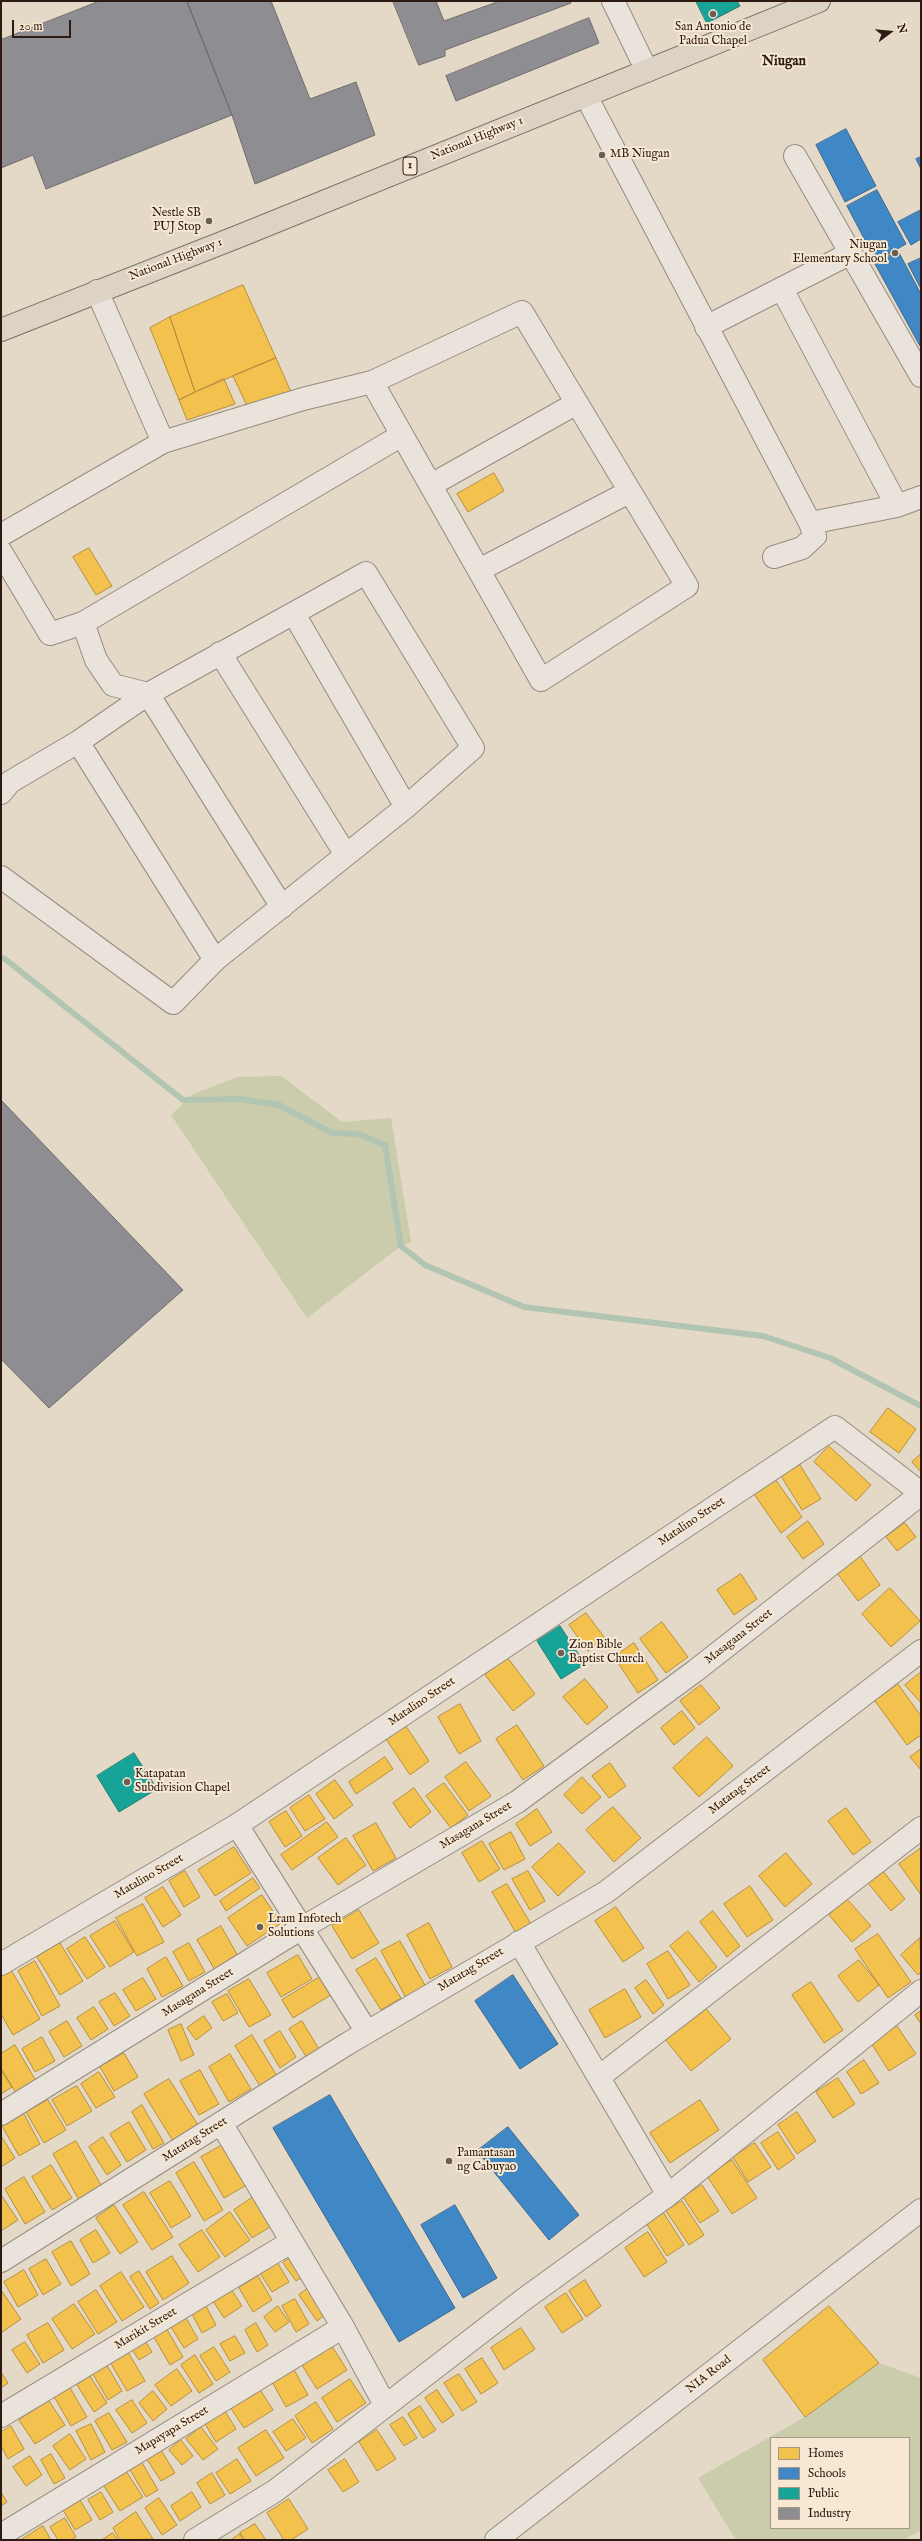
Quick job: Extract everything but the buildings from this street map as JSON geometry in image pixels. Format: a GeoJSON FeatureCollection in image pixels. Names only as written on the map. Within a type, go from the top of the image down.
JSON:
{"type":"FeatureCollection","features":[{"type":"Feature","properties":{"kind":"highway","name":"National Highway 1"},"geometry":{"type":"LineString","coordinates":[[1,330],[242,235],[819,1]]}},
{"type":"Feature","properties":{"kind":"street"},"geometry":{"type":"LineString","coordinates":[[613,1],[648,71]]}},
{"type":"Feature","properties":{"kind":"street"},"geometry":{"type":"LineString","coordinates":[[586,96],[810,523],[815,536],[802,548],[774,557]]}},
{"type":"Feature","properties":{"kind":"street"},"geometry":{"type":"LineString","coordinates":[[796,156],[921,376]]}},
{"type":"Feature","properties":{"kind":"street"},"geometry":{"type":"LineString","coordinates":[[706,327],[851,253]]}},
{"type":"Feature","properties":{"kind":"street"},"geometry":{"type":"LineString","coordinates":[[782,289],[897,506]]}},
{"type":"Feature","properties":{"kind":"street"},"geometry":{"type":"LineString","coordinates":[[97,291],[162,442]]}},
{"type":"Feature","properties":{"kind":"street"},"geometry":{"type":"LineString","coordinates":[[1,535],[162,442],[303,399],[372,382],[522,312],[628,492],[687,586],[541,680],[372,382]]}},
{"type":"Feature","properties":{"kind":"street"},"geometry":{"type":"LineString","coordinates":[[430,485],[576,403]]}},
{"type":"Feature","properties":{"kind":"street"},"geometry":{"type":"LineString","coordinates":[[1,552],[50,634],[83,623],[402,435]]}},
{"type":"Feature","properties":{"kind":"street"},"geometry":{"type":"LineString","coordinates":[[478,570],[628,492]]}},
{"type":"Feature","properties":{"kind":"street"},"geometry":{"type":"LineString","coordinates":[[810,523],[897,506],[921,496]]}},
{"type":"Feature","properties":{"kind":"street"},"geometry":{"type":"LineString","coordinates":[[1,793],[10,782],[78,742],[148,694],[366,574],[473,748],[406,806],[215,960],[173,1003],[1,877]]}},
{"type":"Feature","properties":{"kind":"street"},"geometry":{"type":"LineString","coordinates":[[294,614],[406,806]]}},
{"type":"Feature","properties":{"kind":"street"},"geometry":{"type":"LineString","coordinates":[[83,623],[96,660],[113,685],[148,694],[282,907]]}},
{"type":"Feature","properties":{"kind":"street"},"geometry":{"type":"LineString","coordinates":[[220,653],[346,854]]}},
{"type":"Feature","properties":{"kind":"street"},"geometry":{"type":"LineString","coordinates":[[78,742],[215,960]]}},
{"type":"Feature","properties":{"kind":"street","name":"Matalino Street"},"geometry":{"type":"LineString","coordinates":[[1,1964],[237,1825],[835,1427],[921,1493]]}},
{"type":"Feature","properties":{"kind":"street","name":"Masagana Street"},"geometry":{"type":"LineString","coordinates":[[1,2114],[302,1928],[517,1802],[695,1671],[921,1493]]}},
{"type":"Feature","properties":{"kind":"street","name":"Matatag Street"},"geometry":{"type":"LineString","coordinates":[[1,2261],[367,2032],[606,1892],[921,1651]]}},
{"type":"Feature","properties":{"kind":"street"},"geometry":{"type":"LineString","coordinates":[[237,1825],[367,2032]]}},
{"type":"Feature","properties":{"kind":"street"},"geometry":{"type":"LineString","coordinates":[[599,2077],[921,1828]]}},
{"type":"Feature","properties":{"kind":"street"},"geometry":{"type":"LineString","coordinates":[[519,1942],[668,2196]]}},
{"type":"Feature","properties":{"kind":"street"},"geometry":{"type":"LineString","coordinates":[[195,2540],[275,2491],[523,2300],[668,2196],[921,1991]]}},
{"type":"Feature","properties":{"kind":"street"},"geometry":{"type":"LineString","coordinates":[[221,2123],[343,2327],[385,2405]]}},
{"type":"Feature","properties":{"kind":"street","name":"NIA Road"},"geometry":{"type":"LineString","coordinates":[[496,2540],[921,2210]]}},
{"type":"Feature","properties":{"kind":"street","name":"Marikit Street"},"geometry":{"type":"LineString","coordinates":[[1,2416],[291,2242]]}},
{"type":"Feature","properties":{"kind":"street","name":"Mapayapa Street"},"geometry":{"type":"LineString","coordinates":[[1,2535],[343,2327]]}},
{"type":"Feature","properties":{"kind":"green space"},"geometry":{"type":"Polygon","coordinates":[[[281,1076],[342,1122],[391,1118],[411,1242],[401,1246],[307,1318],[171,1115],[193,1094],[237,1077],[281,1076]]]}},
{"type":"Feature","properties":{"kind":"green space"},"geometry":{"type":"Polygon","coordinates":[[[879,2363],[921,2378],[921,2530],[904,2540],[736,2540],[698,2478],[805,2417],[879,2363]]]}},
{"type":"Feature","properties":{"kind":"waterway"},"geometry":{"type":"LineString","coordinates":[[1,958],[5,959],[183,1100],[241,1099],[279,1105],[332,1133],[359,1134],[385,1145],[401,1246],[425,1265],[524,1307],[763,1336],[830,1358],[921,1406]]}},
{"type":"Feature","properties":{"kind":"place","name":"San Antonio de Padua Chapel"},"geometry":{"type":"Point","coordinates":[713,14]}},
{"type":"Feature","properties":{"kind":"place","name":"MB Niugan"},"geometry":{"type":"Point","coordinates":[602,155]}},
{"type":"Feature","properties":{"kind":"place","name":"Nestle SB PUJ Stop"},"geometry":{"type":"Point","coordinates":[209,221]}},
{"type":"Feature","properties":{"kind":"place","name":"Niugan Elementary School"},"geometry":{"type":"Point","coordinates":[895,253]}},
{"type":"Feature","properties":{"kind":"place","name":"Zion Bible Baptist Church"},"geometry":{"type":"Point","coordinates":[561,1653]}},
{"type":"Feature","properties":{"kind":"place","name":"Katapatan Subdivision Chapel"},"geometry":{"type":"Point","coordinates":[127,1782]}},
{"type":"Feature","properties":{"kind":"place","name":"Lram Infotech Solutions"},"geometry":{"type":"Point","coordinates":[260,1927]}},
{"type":"Feature","properties":{"kind":"place","name":"Pamantasan ng Cabuyao"},"geometry":{"type":"Point","coordinates":[449,2161]}},
{"type":"Feature","properties":{"kind":"district","name":"Niugan"},"geometry":{"type":"Point","coordinates":[784,62]}}]}
